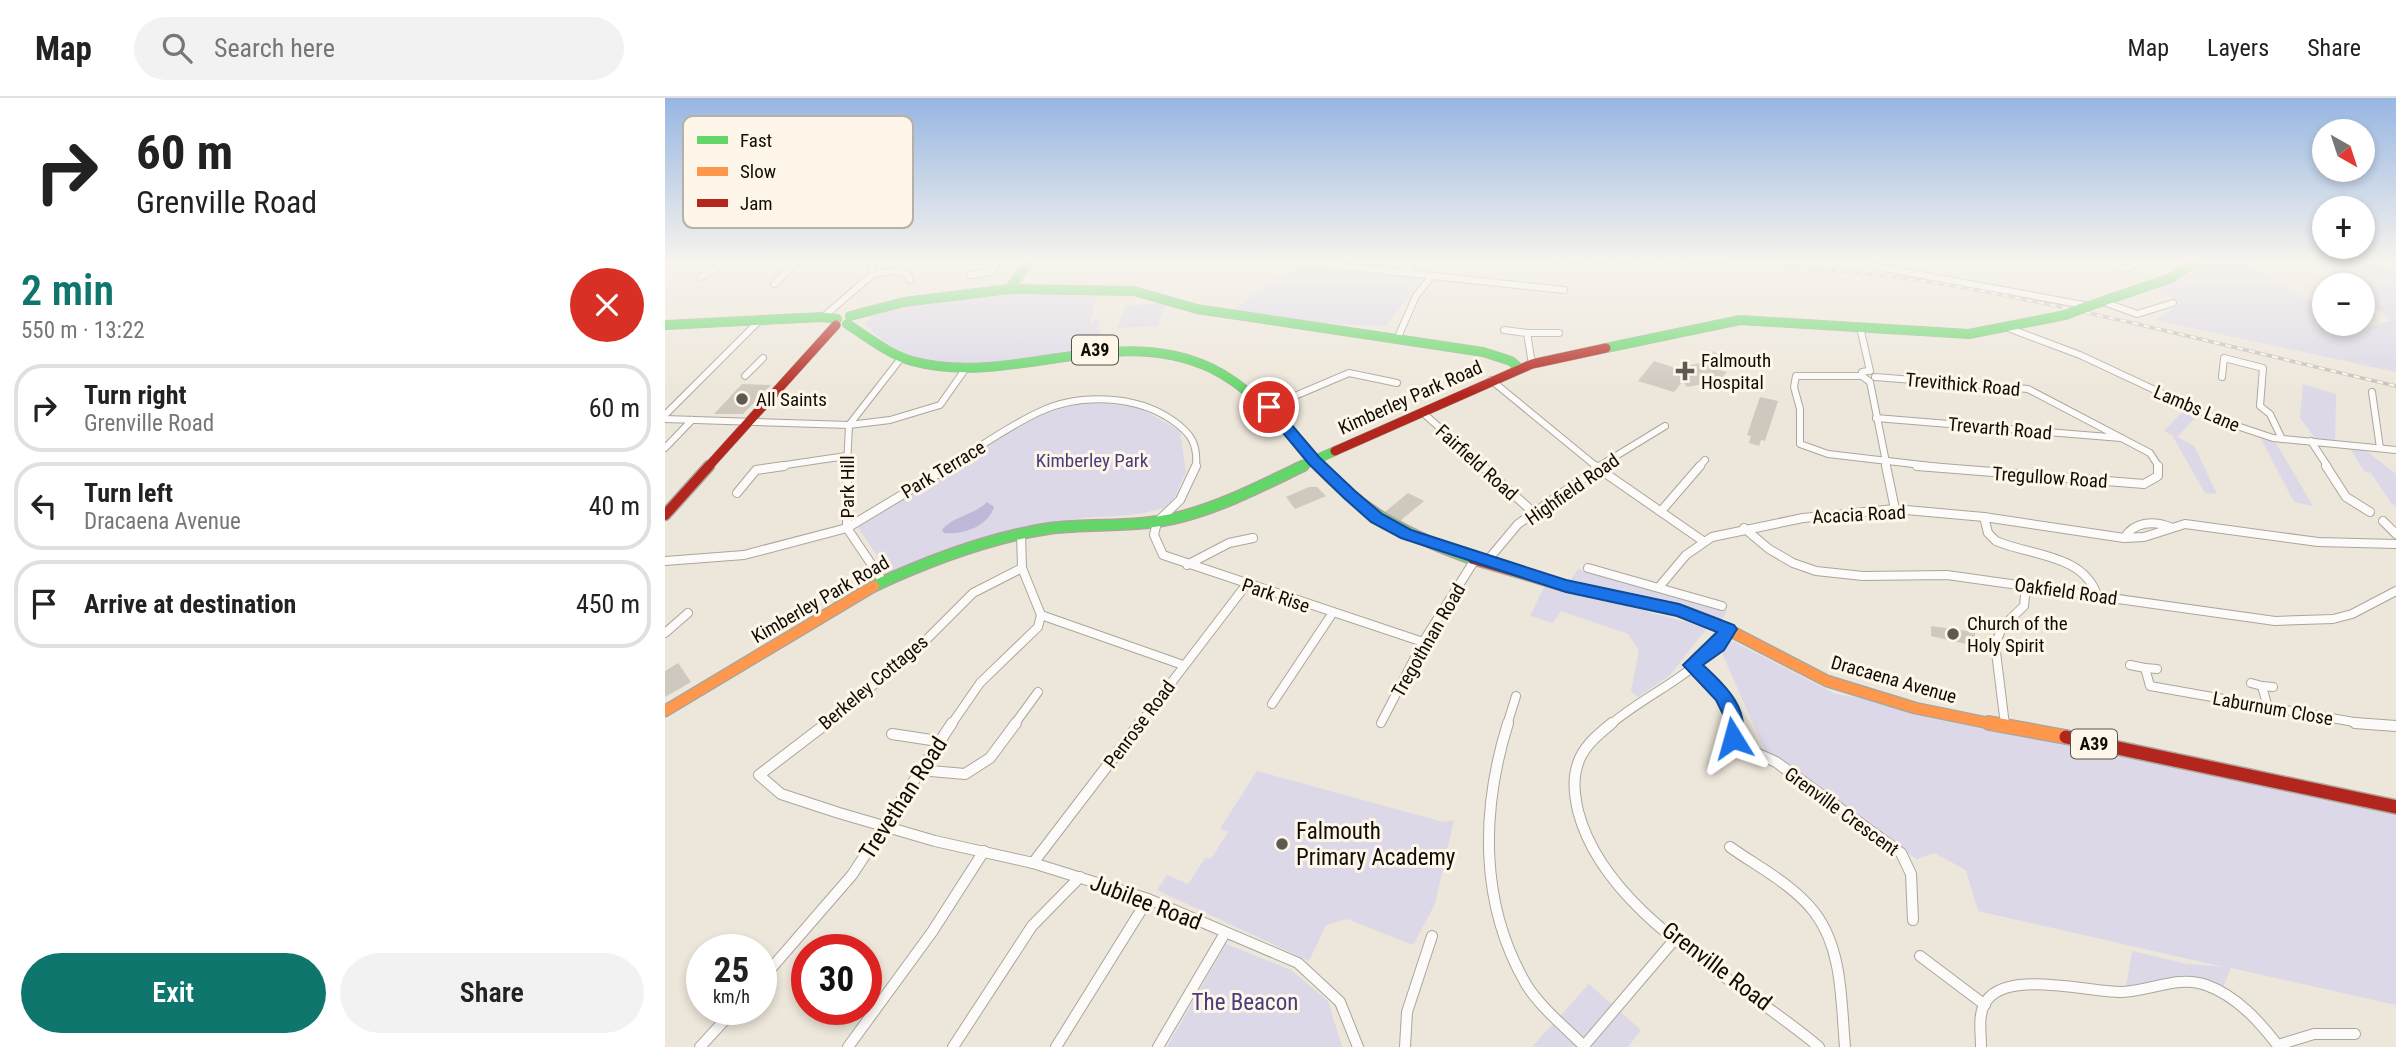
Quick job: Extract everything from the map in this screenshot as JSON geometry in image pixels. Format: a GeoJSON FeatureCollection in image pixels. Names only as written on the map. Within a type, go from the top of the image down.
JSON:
{"type":"FeatureCollection","features":[{"type":"Feature","properties":{"kind":"street"},"geometry":{"type":"LineString","coordinates":[[823,317],[835,306]]}},
{"type":"Feature","properties":{"kind":"street"},"geometry":{"type":"LineString","coordinates":[[665,515],[843,321],[890,306]]}},
{"type":"Feature","properties":{"kind":"street"},"geometry":{"type":"LineString","coordinates":[[1198,306],[1238,316],[1398,337],[1483,352],[1511,361],[1518,368]]}},
{"type":"Feature","properties":{"kind":"street"},"geometry":{"type":"LineString","coordinates":[[1398,337],[1411,306]]}},
{"type":"Feature","properties":{"kind":"street","name":"Kimberley Park Road"},"geometry":{"type":"LineString","coordinates":[[665,711],[882,580],[937,557],[1021,533],[1072,525],[1157,522],[1224,501],[1532,363],[1740,320],[1954,334],[2008,328],[2065,315],[2088,306]]}},
{"type":"Feature","properties":{"kind":"street"},"geometry":{"type":"LineString","coordinates":[[2111,306],[2147,316],[2166,306]]}},
{"type":"Feature","properties":{"kind":"street","name":"A39"},"geometry":{"type":"LineString","coordinates":[[665,325],[823,317],[843,321]]}},
{"type":"Feature","properties":{"kind":"street"},"geometry":{"type":"LineString","coordinates":[[665,417],[761,319]]}},
{"type":"Feature","properties":{"kind":"street","name":"Dracaena Avenue"},"geometry":{"type":"LineString","coordinates":[[843,321],[902,358],[931,366],[966,368],[1104,349],[1147,349],[1216,370],[1242,384],[1269,407],[1314,460],[1376,518],[1406,534],[1566,586],[1679,610],[1728,629],[1841,686],[2005,726],[2173,758],[2396,807]]}},
{"type":"Feature","properties":{"kind":"street"},"geometry":{"type":"LineString","coordinates":[[1860,327],[1865,373]]}},
{"type":"Feature","properties":{"kind":"street","name":"Lambs Lane"},"geometry":{"type":"LineString","coordinates":[[2008,328],[2080,355],[2219,420],[2281,439],[2396,450]]}},
{"type":"Feature","properties":{"kind":"street"},"geometry":{"type":"LineString","coordinates":[[1504,330],[1559,334]]}},
{"type":"Feature","properties":{"kind":"street"},"geometry":{"type":"LineString","coordinates":[[1527,333],[1532,363]]}},
{"type":"Feature","properties":{"kind":"street"},"geometry":{"type":"LineString","coordinates":[[745,376],[763,358]]}},
{"type":"Feature","properties":{"kind":"street"},"geometry":{"type":"LineString","coordinates":[[849,425],[902,358]]}},
{"type":"Feature","properties":{"kind":"street"},"geometry":{"type":"LineString","coordinates":[[2222,377],[2224,358],[2263,368],[2260,406],[2270,414],[2281,439]]}},
{"type":"Feature","properties":{"kind":"street"},"geometry":{"type":"LineString","coordinates":[[665,417],[747,423],[849,425],[890,420],[934,408],[966,368]]}},
{"type":"Feature","properties":{"kind":"street"},"geometry":{"type":"LineString","coordinates":[[1269,407],[1349,373],[1397,383]]}},
{"type":"Feature","properties":{"kind":"street"},"geometry":{"type":"LineString","coordinates":[[1883,463],[1828,454],[1800,444],[1797,428],[1800,409],[1793,383],[1795,376],[1808,373],[1865,373],[1873,380],[1883,463],[1895,509]]}},
{"type":"Feature","properties":{"kind":"street"},"geometry":{"type":"LineString","coordinates":[[1491,380],[1599,469],[1662,510],[1703,541]]}},
{"type":"Feature","properties":{"kind":"street","name":"Trevithick Road"},"geometry":{"type":"LineString","coordinates":[[1873,380],[2028,389],[2124,438]]}},
{"type":"Feature","properties":{"kind":"street"},"geometry":{"type":"LineString","coordinates":[[2372,392],[2380,449]]}},
{"type":"Feature","properties":{"kind":"street","name":"Park Terrace"},"geometry":{"type":"LineString","coordinates":[[665,561],[744,555],[847,528],[1040,411],[1089,400],[1129,401],[1155,408],[1187,430],[1198,448],[1196,470],[1180,500],[1157,522]]}},
{"type":"Feature","properties":{"kind":"street","name":"Fairfield Road"},"geometry":{"type":"LineString","coordinates":[[1422,412],[1532,512]]}},
{"type":"Feature","properties":{"kind":"street","name":"Trevarth Road"},"geometry":{"type":"LineString","coordinates":[[1877,418],[2124,438]]}},
{"type":"Feature","properties":{"kind":"street"},"geometry":{"type":"LineString","coordinates":[[665,448],[692,420]]}},
{"type":"Feature","properties":{"kind":"street","name":"Park Hill"},"geometry":{"type":"LineString","coordinates":[[849,425],[846,456],[847,528],[882,580]]}},
{"type":"Feature","properties":{"kind":"street","name":"Highfield Road"},"geometry":{"type":"LineString","coordinates":[[1482,559],[1532,512],[1665,426]]}},
{"type":"Feature","properties":{"kind":"street","name":"Tregullow Road"},"geometry":{"type":"LineString","coordinates":[[1883,463],[2133,484],[2152,482],[2160,469],[2158,461],[2124,438]]}},
{"type":"Feature","properties":{"kind":"street"},"geometry":{"type":"LineString","coordinates":[[2311,441],[2346,497],[2371,512]]}},
{"type":"Feature","properties":{"kind":"street"},"geometry":{"type":"LineString","coordinates":[[737,494],[756,470],[846,456]]}},
{"type":"Feature","properties":{"kind":"street"},"geometry":{"type":"LineString","coordinates":[[1662,510],[1705,460]]}},
{"type":"Feature","properties":{"kind":"street","name":"Acacia Road"},"geometry":{"type":"LineString","coordinates":[[1659,587],[1677,561],[1703,541],[1744,528],[1803,517],[1895,509],[1984,517],[2124,538],[2144,537],[2185,524],[2318,542],[2396,544]]}},
{"type":"Feature","properties":{"kind":"street"},"geometry":{"type":"LineString","coordinates":[[1984,517],[1988,533],[1996,541],[2076,568],[2093,581],[2097,595]]}},
{"type":"Feature","properties":{"kind":"street"},"geometry":{"type":"LineString","coordinates":[[2383,521],[2396,534]]}},
{"type":"Feature","properties":{"kind":"street","name":"Park Rise"},"geometry":{"type":"LineString","coordinates":[[1157,522],[1154,535],[1163,555],[1332,614],[1423,642]]}},
{"type":"Feature","properties":{"kind":"street","name":"Acacia Road"},"geometry":{"type":"LineString","coordinates":[[2124,538],[2127,531],[2143,523],[2170,527]]}},
{"type":"Feature","properties":{"kind":"street","name":"Oakfield Road"},"geometry":{"type":"LineString","coordinates":[[1744,528],[1763,547],[1788,563],[1836,577],[1902,573],[1936,575],[2275,621],[2352,614],[2396,591]]}},
{"type":"Feature","properties":{"kind":"street"},"geometry":{"type":"LineString","coordinates":[[1021,533],[1022,568],[1041,615],[1183,665]]}},
{"type":"Feature","properties":{"kind":"street"},"geometry":{"type":"LineString","coordinates":[[1187,565],[1229,543],[1253,538]]}},
{"type":"Feature","properties":{"kind":"street","name":"Tregothnan Road"},"geometry":{"type":"LineString","coordinates":[[1381,723],[1423,642],[1482,559]]}},
{"type":"Feature","properties":{"kind":"street","name":"Berkeley Cottages"},"geometry":{"type":"LineString","coordinates":[[759,775],[913,652],[967,595],[1004,574],[1022,568]]}},
{"type":"Feature","properties":{"kind":"street"},"geometry":{"type":"LineString","coordinates":[[1588,568],[1722,606]]}},
{"type":"Feature","properties":{"kind":"street","name":"Penrose Road"},"geometry":{"type":"LineString","coordinates":[[1033,863],[1246,585]]}},
{"type":"Feature","properties":{"kind":"street"},"geometry":{"type":"LineString","coordinates":[[2005,726],[1996,639],[2003,626],[2024,606],[2026,586]]}},
{"type":"Feature","properties":{"kind":"street"},"geometry":{"type":"LineString","coordinates":[[665,633],[688,613]]}},
{"type":"Feature","properties":{"kind":"street"},"geometry":{"type":"LineString","coordinates":[[1272,704],[1332,614]]}},
{"type":"Feature","properties":{"kind":"street","name":"Trevethan Road"},"geometry":{"type":"LineString","coordinates":[[777,963],[808,929],[887,826],[919,770],[980,683],[1038,627],[1041,615]]}},
{"type":"Feature","properties":{"kind":"street","name":"Grenville Road"},"geometry":{"type":"LineString","coordinates":[[1728,629],[1718,645],[1632,706],[1590,743],[1580,756],[1573,780],[1580,819],[1594,849],[1633,899],[1706,964],[1776,1011],[1819,1047]]}},
{"type":"Feature","properties":{"kind":"street","name":"Grenville Crescent"},"geometry":{"type":"LineString","coordinates":[[1691,665],[1723,695],[1729,706],[1734,747],[1743,747],[1790,770],[1842,812],[1896,846],[1909,863],[1913,920]]}},
{"type":"Feature","properties":{"kind":"street"},"geometry":{"type":"LineString","coordinates":[[2130,666],[2157,669]]}},
{"type":"Feature","properties":{"kind":"street","name":"Laburnum Close"},"geometry":{"type":"LineString","coordinates":[[2145,668],[2150,687],[2362,724],[2396,726]]}},
{"type":"Feature","properties":{"kind":"street"},"geometry":{"type":"LineString","coordinates":[[2251,683],[2273,687]]}},
{"type":"Feature","properties":{"kind":"street"},"geometry":{"type":"LineString","coordinates":[[2262,686],[2269,708]]}},
{"type":"Feature","properties":{"kind":"street"},"geometry":{"type":"LineString","coordinates":[[919,770],[965,774],[990,758],[1038,692]]}},
{"type":"Feature","properties":{"kind":"street"},"geometry":{"type":"LineString","coordinates":[[1516,696],[1494,768],[1487,860],[1500,929],[1527,986],[1584,1047],[1675,939]]}},
{"type":"Feature","properties":{"kind":"street"},"geometry":{"type":"LineString","coordinates":[[892,734],[938,741]]}},
{"type":"Feature","properties":{"kind":"street","name":"Jubilee Road"},"geometry":{"type":"LineString","coordinates":[[759,775],[781,794],[887,826],[1033,863],[1148,899],[1299,963],[1340,1002],[1358,1047]]}},
{"type":"Feature","properties":{"kind":"street"},"geometry":{"type":"LineString","coordinates":[[1730,847],[1814,910],[1828,933],[1835,959],[1845,1047]]}},
{"type":"Feature","properties":{"kind":"street"},"geometry":{"type":"LineString","coordinates":[[848,1047],[932,932],[984,851]]}},
{"type":"Feature","properties":{"kind":"street"},"geometry":{"type":"LineString","coordinates":[[953,1047],[1033,926],[1080,877]]}},
{"type":"Feature","properties":{"kind":"street"},"geometry":{"type":"LineString","coordinates":[[1056,1047],[1148,899]]}},
{"type":"Feature","properties":{"kind":"street"},"geometry":{"type":"LineString","coordinates":[[1158,1047],[1225,933]]}},
{"type":"Feature","properties":{"kind":"street"},"geometry":{"type":"LineString","coordinates":[[1405,1047],[1407,1012],[1432,936]]}},
{"type":"Feature","properties":{"kind":"street"},"geometry":{"type":"LineString","coordinates":[[1920,956],[1985,1005]]}},
{"type":"Feature","properties":{"kind":"street"},"geometry":{"type":"LineString","coordinates":[[1981,1047],[1981,1014],[1987,999],[2005,988],[2023,983],[2111,993],[2190,981],[2206,985],[2238,1004],[2278,1046],[2314,1034],[2355,1034]]}},
{"type":"Feature","properties":{"kind":"street"},"geometry":{"type":"LineString","coordinates":[[700,1047],[720,1025]]}},
{"type":"Feature","properties":{"kind":"green space"},"geometry":{"type":"Polygon","coordinates":[[[1094,306],[1090,324],[1095,319],[1100,321],[1097,330],[1102,330],[1096,340],[1109,340],[1110,344],[982,363],[949,363],[918,358],[890,345],[865,324],[874,313],[888,308],[1094,306]]]}},
{"type":"Feature","properties":{"kind":"green space"},"geometry":{"type":"Polygon","coordinates":[[[1125,306],[1165,306],[1158,326],[1117,328],[1125,306]]]}},
{"type":"Feature","properties":{"kind":"green space"},"geometry":{"type":"Polygon","coordinates":[[[1238,306],[1401,306],[1386,326],[1320,323],[1232,311],[1238,306]]]}},
{"type":"Feature","properties":{"kind":"green space"},"geometry":{"type":"Polygon","coordinates":[[[2177,306],[2312,306],[2312,336],[2375,336],[2375,333],[2382,336],[2375,332],[2375,325],[2392,320],[2375,306],[2396,306],[2396,372],[2155,320],[2177,306]]]}},
{"type":"Feature","properties":{"kind":"green space"},"geometry":{"type":"Polygon","coordinates":[[[2303,384],[2336,394],[2335,443],[2318,442],[2300,418],[2303,384]]]}},
{"type":"Feature","properties":{"kind":"green space","name":"Kimberley Park"},"geometry":{"type":"Polygon","coordinates":[[[1087,402],[1138,407],[1180,431],[1186,472],[1171,505],[1144,513],[1070,520],[1000,534],[955,547],[889,573],[857,526],[1039,415],[1087,402]]]}},
{"type":"Feature","properties":{"kind":"green space"},"geometry":{"type":"Polygon","coordinates":[[[2188,406],[2201,412],[2177,437],[2194,446],[2217,494],[2205,493],[2172,435],[2164,431],[2188,406]]]}},
{"type":"Feature","properties":{"kind":"green space"},"geometry":{"type":"Polygon","coordinates":[[[2258,433],[2273,438],[2313,506],[2294,502],[2258,433]]]}},
{"type":"Feature","properties":{"kind":"green space"},"geometry":{"type":"Polygon","coordinates":[[[2348,445],[2360,446],[2396,474],[2396,506],[2391,503],[2371,473],[2364,471],[2348,445]]]}},
{"type":"Feature","properties":{"kind":"green space"},"geometry":{"type":"Polygon","coordinates":[[[1578,569],[1727,610],[1723,618],[1571,580],[1578,569]]]}},
{"type":"Feature","properties":{"kind":"green space"},"geometry":{"type":"Polygon","coordinates":[[[1546,583],[1707,628],[1670,675],[1638,697],[1631,691],[1639,650],[1628,634],[1561,611],[1553,623],[1530,616],[1546,583]]]}},
{"type":"Feature","properties":{"kind":"green space"},"geometry":{"type":"Polygon","coordinates":[[[1732,641],[1836,694],[1910,705],[2396,807],[2396,1005],[2231,968],[2221,992],[2190,981],[2125,992],[2132,951],[2187,964],[2224,967],[1978,911],[1966,870],[1934,853],[1917,859],[1841,812],[1767,755],[1721,651],[1732,641]]]}},
{"type":"Feature","properties":{"kind":"green space"},"geometry":{"type":"Polygon","coordinates":[[[1257,771],[1443,822],[1454,820],[1435,904],[1413,945],[1347,919],[1326,925],[1309,961],[1157,890],[1167,875],[1188,884],[1206,857],[1211,859],[1228,832],[1220,829],[1257,771]]]}},
{"type":"Feature","properties":{"kind":"green space","name":"The Beacon"},"geometry":{"type":"Polygon","coordinates":[[[1226,944],[1291,970],[1328,1001],[1342,1047],[1167,1047],[1226,944]]]}},
{"type":"Feature","properties":{"kind":"green space"},"geometry":{"type":"Polygon","coordinates":[[[1589,984],[1641,1030],[1628,1047],[1532,1047],[1589,984]]]}},
{"type":"Feature","properties":{"kind":"shaded area"},"geometry":{"type":"Polygon","coordinates":[[[987,502],[994,507],[980,525],[959,533],[944,533],[942,530],[947,525],[987,502]]]}},
{"type":"Feature","properties":{"kind":"building","name":"Falmouth Hospital"},"geometry":{"type":"Polygon","coordinates":[[[1711,351],[1722,355],[1718,361],[1727,364],[1722,371],[1727,372],[1719,381],[1687,387],[1683,381],[1674,392],[1638,381],[1654,361],[1676,368],[1701,363],[1711,351]]]}},
{"type":"Feature","properties":{"kind":"building","name":"All Saints"},"geometry":{"type":"Polygon","coordinates":[[[742,384],[771,385],[743,414],[714,414],[742,384]]]}},
{"type":"Feature","properties":{"kind":"building"},"geometry":{"type":"Polygon","coordinates":[[[1760,397],[1778,401],[1765,441],[1761,440],[1759,446],[1749,443],[1751,436],[1747,435],[1760,397]]]}},
{"type":"Feature","properties":{"kind":"building"},"geometry":{"type":"Polygon","coordinates":[[[1309,487],[1317,487],[1326,496],[1295,509],[1286,497],[1309,487]]]}},
{"type":"Feature","properties":{"kind":"building"},"geometry":{"type":"Polygon","coordinates":[[[1408,493],[1424,501],[1400,521],[1385,512],[1408,493]]]}},
{"type":"Feature","properties":{"kind":"building","name":"Church of the Holy Spirit"},"geometry":{"type":"Polygon","coordinates":[[[1931,626],[1975,632],[1975,646],[1931,636],[1931,626]]]}},
{"type":"Feature","properties":{"kind":"building"},"geometry":{"type":"Polygon","coordinates":[[[678,663],[691,682],[665,697],[665,671],[678,663]]]}},
{"type":"Feature","properties":{"kind":"railway"},"geometry":{"type":"LineString","coordinates":[[2056,306],[2396,386]]}},
{"type":"Feature","properties":{"kind":"traffic: fast"},"geometry":{"type":"LineString","coordinates":[[850,316],[887,306]]}},
{"type":"Feature","properties":{"kind":"traffic: fast"},"geometry":{"type":"LineString","coordinates":[[1188,306],[1483,352],[1511,361],[1519,368]]}},
{"type":"Feature","properties":{"kind":"traffic: fast"},"geometry":{"type":"LineString","coordinates":[[2065,315],[2088,306]]}},
{"type":"Feature","properties":{"kind":"traffic: fast"},"geometry":{"type":"LineString","coordinates":[[1606,348],[1740,320],[1969,334],[2065,315]]}},
{"type":"Feature","properties":{"kind":"traffic: fast"},"geometry":{"type":"LineString","coordinates":[[665,325],[823,317],[837,319]]}},
{"type":"Feature","properties":{"kind":"traffic: fast"},"geometry":{"type":"LineString","coordinates":[[847,324],[903,358],[946,367],[980,368],[1116,350],[1150,351],[1185,358],[1211,369],[1256,399],[1330,478],[1378,518],[1408,534],[1473,559]]}},
{"type":"Feature","properties":{"kind":"traffic: fast"},"geometry":{"type":"LineString","coordinates":[[874,586],[955,553],[1040,530],[1157,522],[1178,518],[1224,502],[1335,451]]}},
{"type":"Feature","properties":{"kind":"traffic: slow"},"geometry":{"type":"LineString","coordinates":[[665,711],[874,586]]}},
{"type":"Feature","properties":{"kind":"traffic: slow"},"geometry":{"type":"LineString","coordinates":[[1717,624],[1813,675],[1856,691],[1945,714],[2066,737]]}},
{"type":"Feature","properties":{"kind":"traffic: jam"},"geometry":{"type":"LineString","coordinates":[[665,515],[836,325]]}},
{"type":"Feature","properties":{"kind":"traffic: jam"},"geometry":{"type":"LineString","coordinates":[[1335,451],[1532,364],[1606,348]]}},
{"type":"Feature","properties":{"kind":"traffic: jam"},"geometry":{"type":"LineString","coordinates":[[1473,559],[1565,586],[1680,610],[1717,624]]}},
{"type":"Feature","properties":{"kind":"traffic: jam"},"geometry":{"type":"LineString","coordinates":[[2066,737],[2396,807]]}},
{"type":"Feature","properties":{"kind":"place","name":"Falmouth Hospital"},"geometry":{"type":"Point","coordinates":[1685,371]}},
{"type":"Feature","properties":{"kind":"place","name":"All Saints"},"geometry":{"type":"Point","coordinates":[742,399]}},
{"type":"Feature","properties":{"kind":"place","name":"Church of the Holy Spirit"},"geometry":{"type":"Point","coordinates":[1953,634]}},
{"type":"Feature","properties":{"kind":"place","name":"Falmouth Primary Academy"},"geometry":{"type":"Point","coordinates":[1282,844]}},
{"type":"Feature","properties":{"kind":"route"},"geometry":{"type":"LineString","coordinates":[[1269,407],[1314,460],[1349,494],[1376,518],[1406,534],[1566,586],[1679,610],[1728,629],[1718,645],[1691,665],[1723,695],[1733,716],[1733,738]]}}]}
